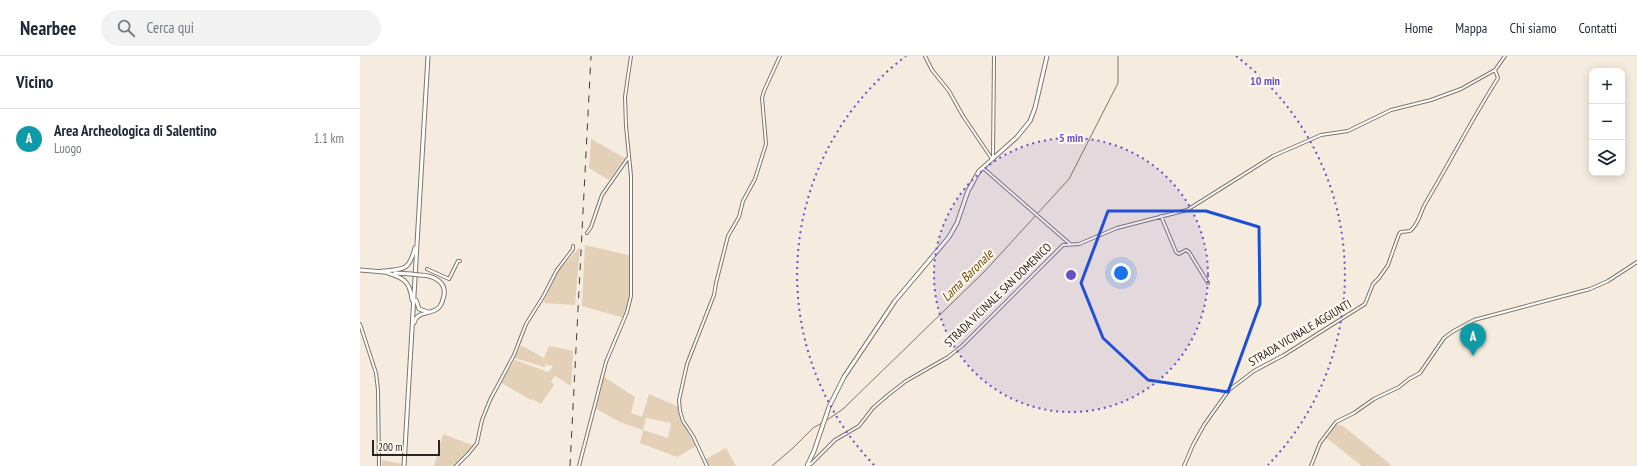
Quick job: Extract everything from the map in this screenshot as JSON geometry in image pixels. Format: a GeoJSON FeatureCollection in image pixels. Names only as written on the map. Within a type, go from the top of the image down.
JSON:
{"type":"FeatureCollection","features":[{"type":"Feature","properties":{"kind":"main road"},"geometry":{"type":"LineString","coordinates":[[404,466],[428,56]]}},
{"type":"Feature","properties":{"kind":"main road"},"geometry":{"type":"LineString","coordinates":[[808,465],[829,407],[842,381],[895,301],[949,237],[957,222],[970,186],[983,168],[1017,137],[1030,121],[1035,108],[1047,56]]}},
{"type":"Feature","properties":{"kind":"main road"},"geometry":{"type":"LineString","coordinates":[[360,270],[396,271],[404,268],[412,258],[417,242]]}},
{"type":"Feature","properties":{"kind":"main road"},"geometry":{"type":"LineString","coordinates":[[382,271],[434,277],[441,282],[444,288],[442,303],[437,310],[417,317],[414,321],[412,335]]}},
{"type":"Feature","properties":{"kind":"main road"},"geometry":{"type":"LineString","coordinates":[[382,271],[396,275],[405,280],[410,290],[413,311]]}},
{"type":"Feature","properties":{"kind":"main road"},"geometry":{"type":"LineString","coordinates":[[415,282],[417,306],[421,310],[430,312]]}},
{"type":"Feature","properties":{"kind":"street"},"geometry":{"type":"LineString","coordinates":[[579,466],[606,362],[631,296],[631,193],[625,97],[631,56]]}},
{"type":"Feature","properties":{"kind":"street"},"geometry":{"type":"LineString","coordinates":[[707,466],[681,416],[679,397],[687,364],[714,295],[728,236],[739,217],[743,202],[755,179],[766,144],[762,98],[780,56]]}},
{"type":"Feature","properties":{"kind":"street"},"geometry":{"type":"LineString","coordinates":[[925,56],[932,70],[993,158]]}},
{"type":"Feature","properties":{"kind":"street"},"geometry":{"type":"LineString","coordinates":[[993,158],[994,56]]}},
{"type":"Feature","properties":{"kind":"street","name":"STRADA VICINALE SAN DOMENICO"},"geometry":{"type":"LineString","coordinates":[[808,465],[811,464],[834,440],[859,426],[873,408],[906,381],[948,357],[962,346],[1061,247],[1070,244],[1079,244],[1111,230],[1191,208],[1258,164],[1297,145],[1321,135],[1348,131],[1390,110],[1416,104],[1453,92],[1495,70],[1505,56]]}},
{"type":"Feature","properties":{"kind":"street","name":"STRADA VICINALE AGGIUNTI"},"geometry":{"type":"LineString","coordinates":[[1184,466],[1191,448],[1204,425],[1229,390],[1254,371],[1284,355],[1365,304],[1373,284],[1380,278],[1388,265],[1399,234],[1401,232],[1410,231],[1416,225],[1424,206],[1444,173],[1474,114],[1498,78],[1495,70]]}},
{"type":"Feature","properties":{"kind":"street"},"geometry":{"type":"LineString","coordinates":[[587,233],[591,227],[602,195],[629,157]]}},
{"type":"Feature","properties":{"kind":"street"},"geometry":{"type":"LineString","coordinates":[[983,168],[1070,244]]}},
{"type":"Feature","properties":{"kind":"street"},"geometry":{"type":"LineString","coordinates":[[1161,216],[1176,252],[1179,254],[1186,250],[1190,252],[1208,283]]}},
{"type":"Feature","properties":{"kind":"street"},"geometry":{"type":"LineString","coordinates":[[456,466],[475,446],[490,400],[514,355],[526,324],[543,298],[557,270],[573,249],[573,246]]}},
{"type":"Feature","properties":{"kind":"street"},"geometry":{"type":"LineString","coordinates":[[427,269],[449,279],[458,261],[460,261]]}},
{"type":"Feature","properties":{"kind":"street"},"geometry":{"type":"LineString","coordinates":[[1311,466],[1320,443],[1336,422],[1354,413],[1374,399],[1399,387],[1420,373],[1444,338],[1452,332],[1474,320],[1590,289],[1608,281],[1637,262]]}},
{"type":"Feature","properties":{"kind":"street"},"geometry":{"type":"LineString","coordinates":[[360,324],[376,373],[378,390],[379,466]]}},
{"type":"Feature","properties":{"kind":"highlighted area"},"geometry":{"type":"Polygon","coordinates":[[[1108,211],[1206,211],[1259,227],[1260,304],[1228,392],[1148,380],[1103,338],[1081,283],[1108,211]]]}},
{"type":"Feature","properties":{"kind":"shaded area"},"geometry":{"type":"Polygon","coordinates":[[[591,139],[625,158],[609,180],[589,168],[591,139]]]}},
{"type":"Feature","properties":{"kind":"shaded area"},"geometry":{"type":"Polygon","coordinates":[[[585,245],[632,256],[630,299],[624,318],[582,306],[585,245]]]}},
{"type":"Feature","properties":{"kind":"shaded area"},"geometry":{"type":"Polygon","coordinates":[[[580,247],[575,305],[543,303],[558,271],[580,247]]]}},
{"type":"Feature","properties":{"kind":"shaded area"},"geometry":{"type":"Polygon","coordinates":[[[521,345],[544,358],[549,346],[573,351],[571,386],[555,376],[551,381],[554,385],[541,404],[532,399],[531,400],[500,382],[515,360],[548,372],[553,367],[547,364],[544,367],[515,358],[521,345]]]}},
{"type":"Feature","properties":{"kind":"shaded area"},"geometry":{"type":"Polygon","coordinates":[[[604,377],[635,397],[631,413],[642,417],[649,394],[679,407],[685,426],[696,446],[677,457],[640,443],[643,430],[620,422],[596,409],[604,377]],[[646,418],[643,430],[668,438],[671,423],[646,418]]]}},
{"type":"Feature","properties":{"kind":"shaded area"},"geometry":{"type":"Polygon","coordinates":[[[1335,424],[1343,426],[1390,464],[1390,466],[1362,466],[1325,437],[1335,424]]]}},
{"type":"Feature","properties":{"kind":"shaded area"},"geometry":{"type":"Polygon","coordinates":[[[443,434],[475,446],[456,466],[434,466],[443,434]]]}},
{"type":"Feature","properties":{"kind":"shaded area"},"geometry":{"type":"Polygon","coordinates":[[[726,448],[736,466],[707,466],[704,460],[726,448]]]}},
{"type":"Feature","properties":{"kind":"shaded area"},"geometry":{"type":"Polygon","coordinates":[[[382,460],[403,464],[403,466],[382,466],[382,460]]]}},
{"type":"Feature","properties":{"kind":"waterway","name":"Lama Baronale"},"geometry":{"type":"LineString","coordinates":[[827,420],[843,409],[985,271],[1069,179],[1118,83],[1118,56]]}},
{"type":"Feature","properties":{"kind":"waterway","name":"Lama Baronale"},"geometry":{"type":"LineString","coordinates":[[772,466],[813,428],[822,423]]}},
{"type":"Feature","properties":{"kind":"railway"},"geometry":{"type":"LineString","coordinates":[[570,466],[591,56]]}},
{"type":"Feature","properties":{"kind":"place","name":"Area Archeologica di Salentino"},"geometry":{"type":"Point","coordinates":[1473,356]}}]}
